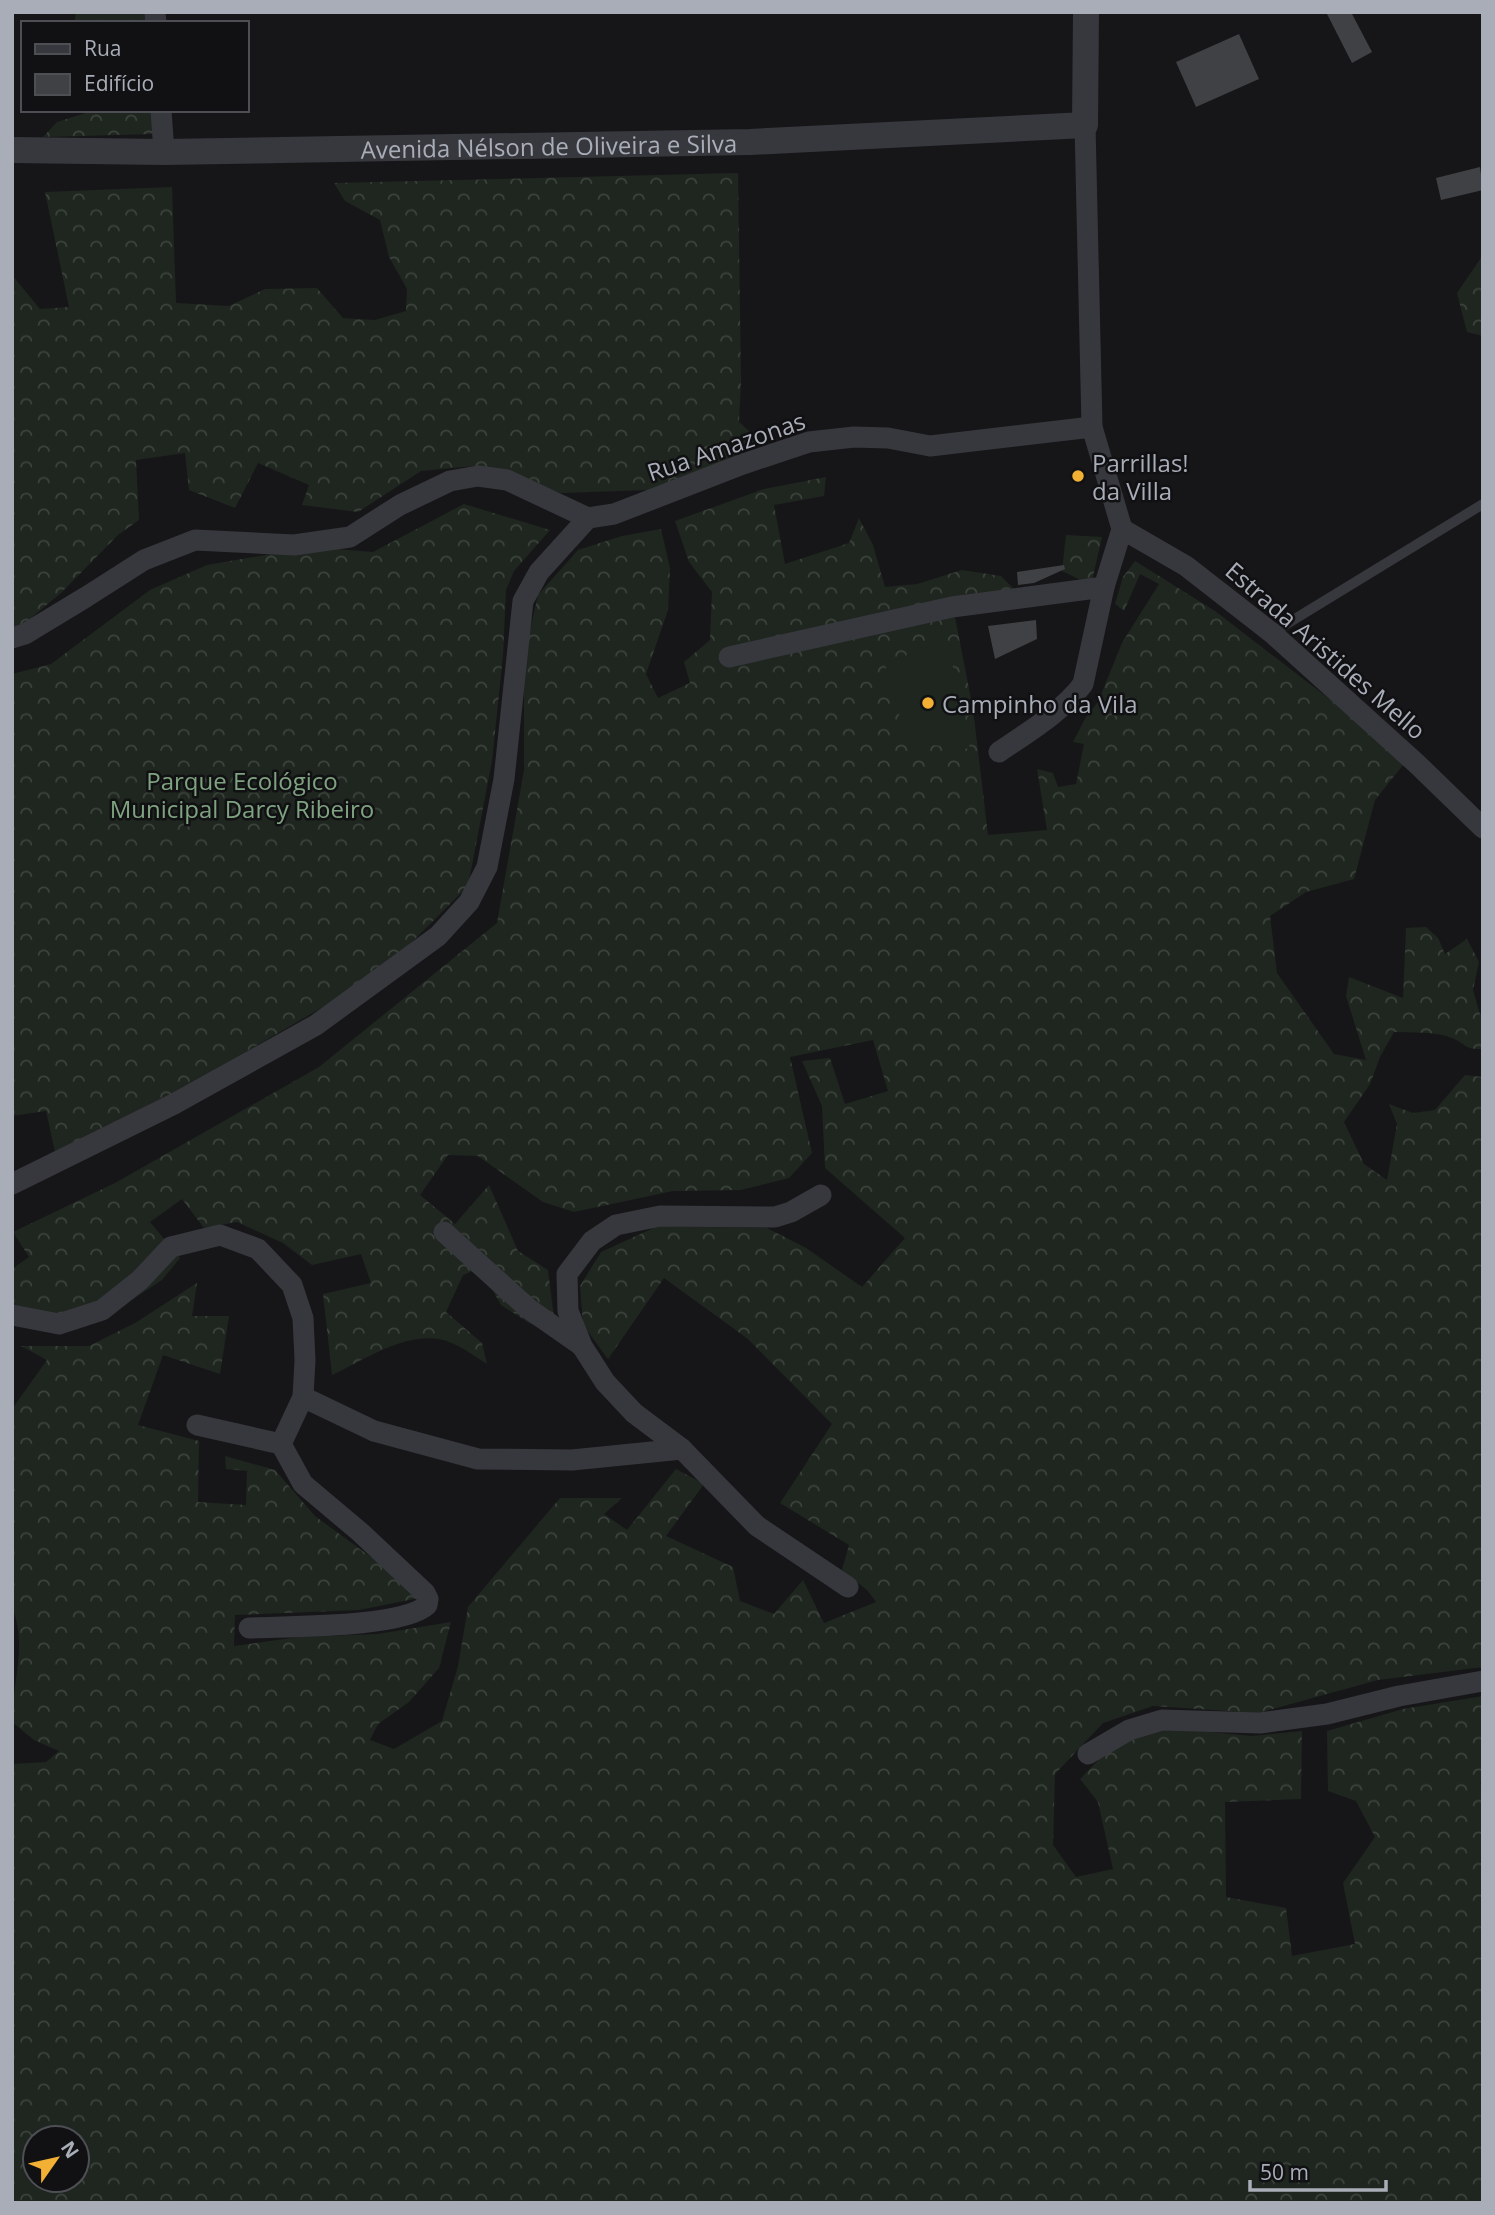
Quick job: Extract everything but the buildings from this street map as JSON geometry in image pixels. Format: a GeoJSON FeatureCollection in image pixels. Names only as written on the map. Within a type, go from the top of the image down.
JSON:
{"type":"FeatureCollection","features":[{"type":"Feature","properties":{"kind":"street"},"geometry":{"type":"LineString","coordinates":[[999,752],[1061,707],[1083,684],[1104,587],[1122,530],[1092,427],[1085,125],[1086,12]]}},
{"type":"Feature","properties":{"kind":"street"},"geometry":{"type":"LineString","coordinates":[[161,112],[164,152]]}},
{"type":"Feature","properties":{"kind":"street","name":"Avenida Nélson de Oliveira e Silva"},"geometry":{"type":"LineString","coordinates":[[12,150],[164,152],[750,142],[1085,125]]}},
{"type":"Feature","properties":{"kind":"street","name":"Rua Amazonas"},"geometry":{"type":"LineString","coordinates":[[587,518],[614,514],[743,464],[809,442],[854,437],[888,438],[930,446],[1092,427]]}},
{"type":"Feature","properties":{"kind":"street"},"geometry":{"type":"LineString","coordinates":[[12,638],[25,634],[144,560],[195,540],[294,545],[350,537],[400,505],[450,481],[478,476],[507,480],[587,518],[539,572],[523,601],[504,779],[487,867],[469,902],[438,936],[316,1025],[174,1104],[12,1184]]}},
{"type":"Feature","properties":{"kind":"street","name":"Estrada Aristides Mello"},"geometry":{"type":"LineString","coordinates":[[1122,530],[1186,566],[1272,633],[1417,764],[1483,828]]}},
{"type":"Feature","properties":{"kind":"street"},"geometry":{"type":"LineString","coordinates":[[729,657],[952,607],[1104,587]]}},
{"type":"Feature","properties":{"kind":"street"},"geometry":{"type":"LineString","coordinates":[[821,1195],[791,1212],[775,1217],[660,1216],[616,1226],[592,1241],[567,1273],[568,1311],[582,1346],[605,1382],[634,1413],[682,1448],[757,1526],[848,1587]]}},
{"type":"Feature","properties":{"kind":"street"},"geometry":{"type":"LineString","coordinates":[[444,1232],[529,1309],[582,1346]]}},
{"type":"Feature","properties":{"kind":"street"},"geometry":{"type":"LineString","coordinates":[[12,1315],[59,1324],[102,1310],[141,1280],[171,1247],[220,1235],[258,1249],[292,1285],[303,1318],[303,1397],[281,1444]]}},
{"type":"Feature","properties":{"kind":"street"},"geometry":{"type":"LineString","coordinates":[[303,1397],[374,1431],[478,1459],[572,1460],[682,1448]]}},
{"type":"Feature","properties":{"kind":"street"},"geometry":{"type":"LineString","coordinates":[[197,1424],[281,1444],[303,1484],[360,1532],[425,1593],[428,1599],[427,1605],[415,1614],[361,1623],[249,1628]]}},
{"type":"Feature","properties":{"kind":"street"},"geometry":{"type":"LineString","coordinates":[[1088,1754],[1129,1730],[1162,1720],[1260,1723],[1327,1714],[1399,1696],[1483,1681]]}},
{"type":"Feature","properties":{"kind":"lane"},"geometry":{"type":"LineString","coordinates":[[1272,633],[1483,504]]}},
{"type":"Feature","properties":{"kind":"green space"},"geometry":{"type":"Polygon","coordinates":[[[76,12],[146,12],[147,21],[74,21],[76,12]]]}},
{"type":"Feature","properties":{"kind":"green space"},"geometry":{"type":"Polygon","coordinates":[[[152,112],[153,134],[43,137],[57,122],[86,113],[152,112]]]}},
{"type":"Feature","properties":{"kind":"green space"},"geometry":{"type":"Polygon","coordinates":[[[738,173],[741,381],[739,422],[760,441],[678,489],[561,493],[474,466],[421,471],[358,512],[302,505],[309,485],[258,463],[235,508],[189,490],[185,453],[136,460],[139,520],[118,535],[62,592],[12,634],[12,275],[40,309],[69,307],[45,192],[172,187],[176,303],[229,306],[265,289],[317,288],[343,318],[375,320],[406,311],[407,289],[389,257],[380,220],[345,201],[334,183],[738,173]]]}},
{"type":"Feature","properties":{"kind":"green space"},"geometry":{"type":"Polygon","coordinates":[[[1483,255],[1483,336],[1467,332],[1457,293],[1483,255]]]}},
{"type":"Feature","properties":{"kind":"green space"},"geometry":{"type":"Polygon","coordinates":[[[826,477],[824,496],[774,505],[785,564],[849,543],[859,518],[873,545],[885,587],[917,584],[962,570],[1001,576],[1014,589],[954,612],[973,709],[988,835],[1047,830],[1037,769],[1053,773],[1058,787],[1076,784],[1084,744],[1073,742],[1086,717],[1098,702],[1122,643],[1159,584],[1140,574],[1124,611],[1115,604],[1123,577],[1135,561],[1215,611],[1367,728],[1403,765],[1375,800],[1354,879],[1306,892],[1270,916],[1277,973],[1334,1054],[1366,1060],[1346,996],[1349,977],[1403,998],[1406,928],[1426,927],[1438,938],[1445,954],[1467,939],[1479,962],[1473,990],[1483,1017],[1483,1049],[1469,1048],[1452,1038],[1438,1034],[1394,1032],[1380,1057],[1370,1084],[1344,1122],[1364,1164],[1387,1180],[1397,1124],[1389,1104],[1413,1113],[1435,1110],[1465,1075],[1483,1077],[1483,1667],[1378,1680],[1258,1713],[1153,1706],[1103,1723],[1055,1774],[1053,1845],[1076,1877],[1113,1869],[1098,1802],[1080,1779],[1118,1740],[1155,1727],[1252,1736],[1302,1731],[1301,1799],[1225,1802],[1226,1897],[1286,1908],[1292,1956],[1355,1944],[1343,1883],[1375,1837],[1356,1801],[1328,1791],[1327,1731],[1403,1709],[1483,1696],[1483,1780],[1480,1782],[1483,1790],[1483,2203],[12,2203],[12,1764],[46,1762],[59,1751],[34,1740],[12,1722],[19,1635],[12,1607],[12,1409],[47,1360],[21,1346],[89,1346],[135,1323],[197,1283],[192,1316],[229,1316],[220,1374],[163,1355],[138,1425],[199,1441],[198,1502],[246,1505],[247,1471],[226,1469],[225,1456],[275,1470],[315,1516],[409,1585],[419,1598],[359,1610],[235,1615],[234,1646],[299,1637],[378,1634],[451,1622],[439,1668],[409,1702],[378,1724],[370,1740],[394,1749],[442,1721],[458,1666],[468,1607],[560,1498],[622,1498],[604,1514],[627,1530],[676,1469],[704,1484],[666,1536],[733,1567],[740,1601],[774,1614],[803,1580],[824,1623],[876,1602],[868,1591],[842,1570],[849,1545],[780,1503],[832,1424],[748,1339],[664,1278],[608,1359],[583,1325],[580,1286],[601,1252],[658,1226],[767,1228],[806,1248],[862,1287],[905,1238],[825,1168],[822,1106],[802,1061],[830,1058],[845,1104],[888,1091],[873,1040],[790,1057],[812,1153],[789,1178],[741,1190],[673,1191],[574,1212],[543,1202],[478,1156],[448,1155],[420,1195],[455,1224],[489,1185],[518,1251],[548,1270],[556,1334],[529,1323],[501,1305],[480,1268],[463,1275],[446,1312],[482,1343],[487,1364],[452,1343],[426,1338],[384,1349],[332,1375],[323,1294],[371,1283],[361,1254],[312,1265],[283,1243],[237,1222],[204,1228],[182,1199],[150,1222],[180,1258],[162,1280],[121,1307],[73,1314],[35,1313],[12,1305],[12,1269],[29,1257],[13,1232],[115,1183],[319,1067],[497,923],[524,770],[524,657],[538,595],[578,550],[622,536],[661,529],[670,568],[668,610],[646,674],[658,698],[690,683],[684,662],[710,640],[712,592],[689,562],[675,521],[764,489],[826,477]]]}},
{"type":"Feature","properties":{"kind":"green space","name":"Parque Ecológico Municipal Darcy Ribeiro"},"geometry":{"type":"Polygon","coordinates":[[[464,504],[550,530],[514,571],[506,590],[503,655],[492,761],[468,886],[408,946],[323,1007],[57,1161],[46,1111],[12,1116],[12,674],[51,664],[150,590],[207,565],[312,547],[373,552],[464,504]]]}},
{"type":"Feature","properties":{"kind":"green space"},"geometry":{"type":"Polygon","coordinates":[[[1066,535],[1102,537],[1091,585],[1062,571],[1066,535]]]}},
{"type":"Feature","properties":{"kind":"green space","name":"Campinho da Vila"},"geometry":{"type":"Polygon","coordinates":[[[947,639],[970,749],[907,742],[885,664],[947,639]]]}},
{"type":"Feature","properties":{"kind":"place","name":"Parrillas! da Villa"},"geometry":{"type":"Point","coordinates":[1078,476]}},
{"type":"Feature","properties":{"kind":"place","name":"Campinho da Vila"},"geometry":{"type":"Point","coordinates":[928,703]}}]}
